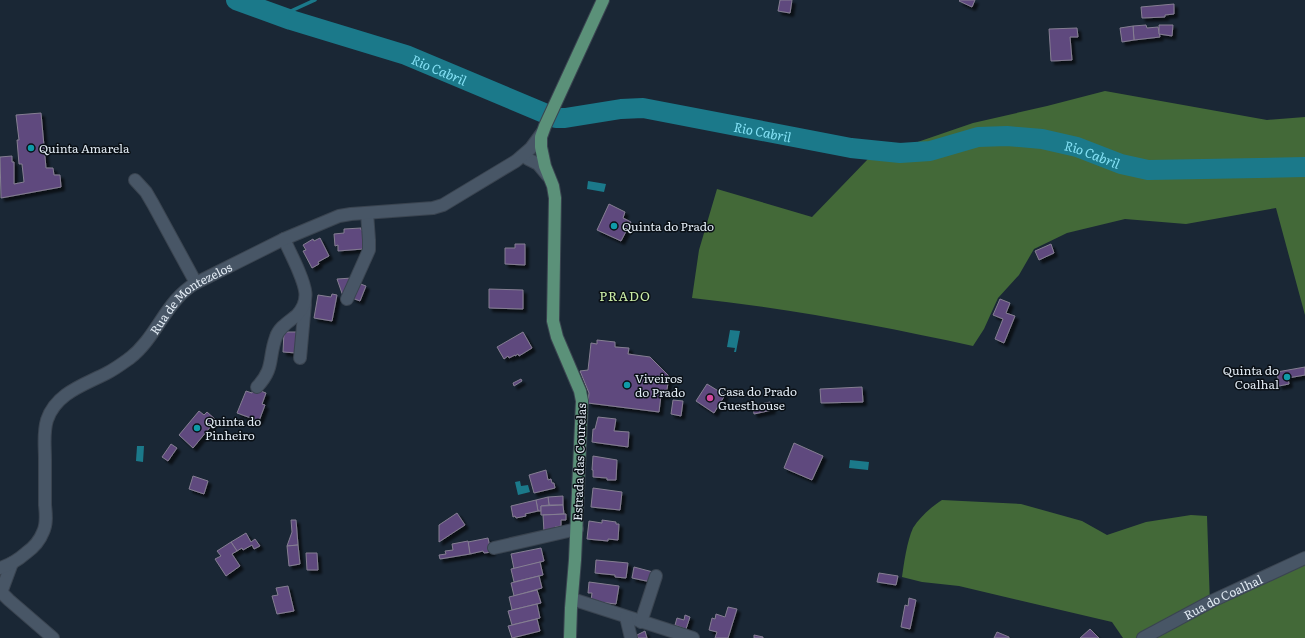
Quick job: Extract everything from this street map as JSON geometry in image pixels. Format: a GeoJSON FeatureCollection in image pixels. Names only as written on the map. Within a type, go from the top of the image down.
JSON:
{"type":"FeatureCollection","features":[{"type":"Feature","properties":{"kind":"main road"},"geometry":{"type":"LineString","coordinates":[[544,130],[603,0]]}},
{"type":"Feature","properties":{"kind":"main road","name":"Estrada das Courelas"},"geometry":{"type":"LineString","coordinates":[[544,130],[541,142],[542,152],[545,166],[554,190],[555,198],[553,321],[557,337],[580,391],[582,401],[577,529],[570,638]]}},
{"type":"Feature","properties":{"kind":"street"},"geometry":{"type":"LineString","coordinates":[[544,130],[524,158],[538,164],[549,178]]}},
{"type":"Feature","properties":{"kind":"street","name":"Rua de Montezelos"},"geometry":{"type":"LineString","coordinates":[[0,568],[12,564],[23,556],[34,546],[44,530],[46,517],[45,435],[47,420],[53,407],[60,398],[112,370],[134,354],[142,346],[176,298],[187,288],[284,239],[338,216],[433,208],[443,205],[524,158],[534,158],[542,152]]}},
{"type":"Feature","properties":{"kind":"street"},"geometry":{"type":"LineString","coordinates":[[135,180],[146,192],[196,283]]}},
{"type":"Feature","properties":{"kind":"street"},"geometry":{"type":"LineString","coordinates":[[347,299],[369,250],[370,240],[367,213]]}},
{"type":"Feature","properties":{"kind":"street"},"geometry":{"type":"LineString","coordinates":[[284,239],[305,286],[306,296],[300,358]]}},
{"type":"Feature","properties":{"kind":"street"},"geometry":{"type":"LineString","coordinates":[[256,387],[264,379],[268,370],[277,333],[298,314],[305,301]]}},
{"type":"Feature","properties":{"kind":"street"},"geometry":{"type":"LineString","coordinates":[[494,548],[577,529]]}},
{"type":"Feature","properties":{"kind":"street","name":"Rua do Coalhal"},"geometry":{"type":"LineString","coordinates":[[1143,638],[1212,601],[1305,558]]}},
{"type":"Feature","properties":{"kind":"street"},"geometry":{"type":"LineString","coordinates":[[12,564],[3,588],[3,594],[53,638]]}},
{"type":"Feature","properties":{"kind":"street"},"geometry":{"type":"LineString","coordinates":[[641,622],[656,576]]}},
{"type":"Feature","properties":{"kind":"street"},"geometry":{"type":"LineString","coordinates":[[572,599],[693,638]]}},
{"type":"Feature","properties":{"kind":"street"},"geometry":{"type":"LineString","coordinates":[[626,617],[630,638]]}},
{"type":"Feature","properties":{"kind":"green space"},"geometry":{"type":"Polygon","coordinates":[[[1105,91],[1267,120],[1305,117],[1305,315],[1276,208],[1186,224],[1125,219],[1067,233],[1034,249],[1019,275],[998,298],[984,329],[973,346],[833,318],[692,298],[699,250],[717,189],[812,217],[868,159],[973,123],[1105,91]]]}},
{"type":"Feature","properties":{"kind":"green space"},"geometry":{"type":"Polygon","coordinates":[[[942,500],[1021,504],[1082,521],[1107,535],[1146,522],[1191,515],[1207,516],[1210,605],[1305,563],[1305,638],[1123,638],[1112,622],[959,586],[922,582],[902,577],[907,546],[913,528],[926,512],[942,500]]]}},
{"type":"Feature","properties":{"kind":"water"},"geometry":{"type":"Polygon","coordinates":[[[588,181],[606,184],[604,192],[587,189],[588,181]]]}},
{"type":"Feature","properties":{"kind":"water"},"geometry":{"type":"Polygon","coordinates":[[[730,330],[740,331],[736,352],[734,352],[735,348],[727,347],[730,330]]]}},
{"type":"Feature","properties":{"kind":"water"},"geometry":{"type":"Polygon","coordinates":[[[137,446],[144,446],[143,462],[136,461],[137,446]]]}},
{"type":"Feature","properties":{"kind":"water"},"geometry":{"type":"Polygon","coordinates":[[[850,460],[869,462],[868,470],[849,468],[850,460]]]}},
{"type":"Feature","properties":{"kind":"water"},"geometry":{"type":"Polygon","coordinates":[[[520,481],[521,486],[528,485],[530,492],[518,495],[515,482],[520,481]]]}},
{"type":"Feature","properties":{"kind":"building"},"geometry":{"type":"Polygon","coordinates":[[[780,0],[792,0],[790,13],[778,11],[780,0]]]}},
{"type":"Feature","properties":{"kind":"building"},"geometry":{"type":"Polygon","coordinates":[[[975,0],[972,7],[959,1],[975,0]]]}},
{"type":"Feature","properties":{"kind":"building"},"geometry":{"type":"Polygon","coordinates":[[[1174,4],[1174,14],[1165,15],[1165,17],[1142,18],[1141,7],[1174,4]]]}},
{"type":"Feature","properties":{"kind":"building"},"geometry":{"type":"Polygon","coordinates":[[[1146,25],[1147,28],[1158,27],[1160,37],[1134,40],[1133,26],[1146,25]]]}},
{"type":"Feature","properties":{"kind":"building"},"geometry":{"type":"Polygon","coordinates":[[[1159,25],[1173,25],[1172,36],[1159,34],[1159,25]]]}},
{"type":"Feature","properties":{"kind":"building"},"geometry":{"type":"Polygon","coordinates":[[[1133,26],[1134,40],[1122,42],[1120,28],[1133,26]]]}},
{"type":"Feature","properties":{"kind":"building"},"geometry":{"type":"Polygon","coordinates":[[[1077,28],[1078,37],[1070,37],[1072,60],[1051,61],[1049,29],[1077,28]]]}},
{"type":"Feature","properties":{"kind":"building","name":"Quinta Amarela"},"geometry":{"type":"Polygon","coordinates":[[[41,113],[46,168],[53,168],[54,175],[60,175],[61,187],[1,198],[0,157],[12,156],[12,162],[14,162],[14,184],[24,182],[22,164],[19,164],[17,140],[19,140],[16,115],[41,113]]]}},
{"type":"Feature","properties":{"kind":"building","name":"Quinta do Prado"},"geometry":{"type":"Polygon","coordinates":[[[609,204],[625,212],[623,218],[631,222],[621,241],[597,230],[609,204]]]}},
{"type":"Feature","properties":{"kind":"building"},"geometry":{"type":"Polygon","coordinates":[[[361,228],[361,230],[366,230],[367,241],[363,241],[363,249],[338,251],[338,245],[335,246],[334,234],[344,233],[344,229],[361,228]]]}},
{"type":"Feature","properties":{"kind":"building"},"geometry":{"type":"Polygon","coordinates":[[[320,238],[329,256],[318,262],[319,264],[312,268],[303,251],[306,250],[303,245],[313,239],[314,241],[320,238]]]}},
{"type":"Feature","properties":{"kind":"building"},"geometry":{"type":"Polygon","coordinates":[[[515,244],[525,244],[525,265],[505,264],[505,248],[515,248],[515,244]]]}},
{"type":"Feature","properties":{"kind":"building"},"geometry":{"type":"Polygon","coordinates":[[[1051,244],[1054,253],[1039,260],[1035,251],[1051,244]]]}},
{"type":"Feature","properties":{"kind":"building"},"geometry":{"type":"Polygon","coordinates":[[[352,278],[344,299],[337,279],[352,278]]]}},
{"type":"Feature","properties":{"kind":"building"},"geometry":{"type":"Polygon","coordinates":[[[358,283],[366,286],[360,301],[352,298],[358,283]]]}},
{"type":"Feature","properties":{"kind":"building"},"geometry":{"type":"Polygon","coordinates":[[[489,289],[523,290],[523,309],[489,308],[489,289]]]}},
{"type":"Feature","properties":{"kind":"building"},"geometry":{"type":"Polygon","coordinates":[[[332,294],[337,295],[332,321],[314,318],[318,295],[331,297],[332,294]]]}},
{"type":"Feature","properties":{"kind":"building"},"geometry":{"type":"Polygon","coordinates":[[[1000,299],[1010,303],[1006,313],[1015,316],[1004,343],[995,339],[1003,319],[993,315],[1000,299]]]}},
{"type":"Feature","properties":{"kind":"building"},"geometry":{"type":"Polygon","coordinates":[[[284,332],[298,332],[297,353],[283,352],[284,332]]]}},
{"type":"Feature","properties":{"kind":"building"},"geometry":{"type":"Polygon","coordinates":[[[523,332],[532,348],[519,356],[518,354],[509,358],[508,356],[504,359],[497,347],[523,332]]]}},
{"type":"Feature","properties":{"kind":"building","name":"Viveiros do Prado"},"geometry":{"type":"Polygon","coordinates":[[[597,340],[615,342],[615,347],[629,348],[628,354],[650,357],[669,376],[666,396],[661,395],[659,412],[588,403],[589,393],[580,371],[588,370],[591,343],[597,344],[597,340]]]}},
{"type":"Feature","properties":{"kind":"building","name":"Quinta do Coalhal"},"geometry":{"type":"Polygon","coordinates":[[[1305,367],[1305,375],[1288,378],[1289,384],[1279,386],[1277,372],[1305,367]]]}},
{"type":"Feature","properties":{"kind":"building"},"geometry":{"type":"Polygon","coordinates":[[[521,379],[522,381],[514,386],[513,383],[521,379]]]}},
{"type":"Feature","properties":{"kind":"building"},"geometry":{"type":"Polygon","coordinates":[[[707,384],[725,395],[714,413],[696,401],[707,384]]]}},
{"type":"Feature","properties":{"kind":"building"},"geometry":{"type":"Polygon","coordinates":[[[862,387],[863,402],[821,403],[820,389],[862,387]]]}},
{"type":"Feature","properties":{"kind":"building"},"geometry":{"type":"Polygon","coordinates":[[[253,388],[266,393],[262,404],[265,405],[259,421],[237,413],[246,391],[252,393],[253,388]]]}},
{"type":"Feature","properties":{"kind":"building"},"geometry":{"type":"Polygon","coordinates":[[[673,400],[683,401],[681,416],[671,414],[673,400]]]}},
{"type":"Feature","properties":{"kind":"building"},"geometry":{"type":"Polygon","coordinates":[[[770,402],[772,410],[754,414],[753,406],[770,402]]]}},
{"type":"Feature","properties":{"kind":"building","name":"Quinta do Pinheiro"},"geometry":{"type":"Polygon","coordinates":[[[199,411],[204,415],[207,412],[216,420],[193,448],[179,435],[199,411]]]}},
{"type":"Feature","properties":{"kind":"building"},"geometry":{"type":"Polygon","coordinates":[[[598,417],[616,419],[614,431],[629,432],[628,447],[592,442],[593,429],[595,429],[598,417]]]}},
{"type":"Feature","properties":{"kind":"building"},"geometry":{"type":"Polygon","coordinates":[[[794,443],[823,456],[812,480],[784,468],[794,443]]]}},
{"type":"Feature","properties":{"kind":"building"},"geometry":{"type":"Polygon","coordinates":[[[171,444],[177,448],[168,461],[162,457],[171,444]]]}},
{"type":"Feature","properties":{"kind":"building"},"geometry":{"type":"Polygon","coordinates":[[[593,456],[617,460],[616,480],[593,477],[593,456]]]}},
{"type":"Feature","properties":{"kind":"building"},"geometry":{"type":"Polygon","coordinates":[[[546,470],[548,480],[551,479],[555,488],[534,493],[529,475],[546,470]]]}},
{"type":"Feature","properties":{"kind":"building"},"geometry":{"type":"Polygon","coordinates":[[[193,476],[208,481],[204,494],[189,489],[193,476]]]}},
{"type":"Feature","properties":{"kind":"building"},"geometry":{"type":"Polygon","coordinates":[[[593,488],[622,492],[620,510],[591,507],[593,488]]]}},
{"type":"Feature","properties":{"kind":"building"},"geometry":{"type":"Polygon","coordinates":[[[563,496],[563,505],[549,505],[548,497],[563,496]]]}},
{"type":"Feature","properties":{"kind":"building"},"geometry":{"type":"Polygon","coordinates":[[[548,497],[549,505],[541,506],[541,511],[538,511],[536,500],[548,497]]]}},
{"type":"Feature","properties":{"kind":"building"},"geometry":{"type":"Polygon","coordinates":[[[536,500],[538,511],[525,514],[526,516],[516,518],[515,516],[513,517],[511,506],[536,500]]]}},
{"type":"Feature","properties":{"kind":"building"},"geometry":{"type":"Polygon","coordinates":[[[563,505],[564,514],[541,515],[541,506],[563,505]]]}},
{"type":"Feature","properties":{"kind":"building"},"geometry":{"type":"Polygon","coordinates":[[[457,513],[465,525],[439,542],[439,525],[457,513]]]}},
{"type":"Feature","properties":{"kind":"building"},"geometry":{"type":"Polygon","coordinates":[[[566,514],[566,520],[561,520],[561,526],[555,527],[556,531],[544,532],[543,515],[566,514]]]}},
{"type":"Feature","properties":{"kind":"building"},"geometry":{"type":"Polygon","coordinates":[[[291,520],[296,520],[298,545],[287,546],[292,532],[291,520]]]}},
{"type":"Feature","properties":{"kind":"building"},"geometry":{"type":"Polygon","coordinates":[[[602,520],[616,522],[616,524],[619,524],[618,540],[608,539],[608,541],[587,539],[589,521],[602,523],[602,520]]]}},
{"type":"Feature","properties":{"kind":"building"},"geometry":{"type":"Polygon","coordinates":[[[246,533],[251,542],[255,539],[260,546],[254,549],[252,545],[243,550],[242,548],[237,551],[231,542],[246,533]]]}},
{"type":"Feature","properties":{"kind":"building"},"geometry":{"type":"Polygon","coordinates":[[[488,538],[492,552],[484,553],[483,551],[470,554],[468,542],[488,538]]]}},
{"type":"Feature","properties":{"kind":"building"},"geometry":{"type":"Polygon","coordinates":[[[468,541],[470,554],[440,559],[439,555],[446,554],[445,551],[453,550],[452,544],[468,541]]]}},
{"type":"Feature","properties":{"kind":"building"},"geometry":{"type":"Polygon","coordinates":[[[231,542],[237,551],[232,554],[240,566],[226,576],[215,559],[221,556],[217,551],[231,542]]]}},
{"type":"Feature","properties":{"kind":"building"},"geometry":{"type":"Polygon","coordinates":[[[298,545],[300,564],[289,566],[287,546],[298,545]]]}},
{"type":"Feature","properties":{"kind":"building"},"geometry":{"type":"Polygon","coordinates":[[[541,548],[544,561],[514,569],[511,554],[541,548]]]}},
{"type":"Feature","properties":{"kind":"building"},"geometry":{"type":"Polygon","coordinates":[[[306,553],[317,553],[318,570],[307,570],[306,553]]]}},
{"type":"Feature","properties":{"kind":"building"},"geometry":{"type":"Polygon","coordinates":[[[596,560],[628,563],[626,578],[615,577],[615,575],[595,573],[596,560]]]}},
{"type":"Feature","properties":{"kind":"building"},"geometry":{"type":"Polygon","coordinates":[[[540,562],[543,575],[514,582],[511,569],[540,562]]]}},
{"type":"Feature","properties":{"kind":"building"},"geometry":{"type":"Polygon","coordinates":[[[634,567],[653,572],[651,582],[632,578],[634,567]]]}},
{"type":"Feature","properties":{"kind":"building"},"geometry":{"type":"Polygon","coordinates":[[[879,573],[898,576],[896,585],[877,582],[879,573]]]}},
{"type":"Feature","properties":{"kind":"building"},"geometry":{"type":"Polygon","coordinates":[[[539,576],[542,588],[514,596],[511,583],[539,576]]]}},
{"type":"Feature","properties":{"kind":"building"},"geometry":{"type":"Polygon","coordinates":[[[589,582],[619,586],[616,604],[591,601],[592,593],[588,593],[589,582]]]}},
{"type":"Feature","properties":{"kind":"building"},"geometry":{"type":"Polygon","coordinates":[[[288,586],[294,611],[277,614],[272,596],[278,595],[276,588],[288,586]]]}},
{"type":"Feature","properties":{"kind":"building"},"geometry":{"type":"Polygon","coordinates":[[[537,590],[541,603],[512,610],[509,597],[537,590]]]}},
{"type":"Feature","properties":{"kind":"building"},"geometry":{"type":"Polygon","coordinates":[[[909,598],[916,600],[910,629],[901,627],[905,605],[908,606],[909,598]]]}},
{"type":"Feature","properties":{"kind":"building"},"geometry":{"type":"Polygon","coordinates":[[[537,604],[540,618],[512,625],[508,611],[537,604]]]}},
{"type":"Feature","properties":{"kind":"building"},"geometry":{"type":"Polygon","coordinates":[[[728,607],[737,609],[728,638],[715,638],[717,632],[709,630],[712,618],[715,619],[716,614],[725,617],[728,607]]]}},
{"type":"Feature","properties":{"kind":"building"},"geometry":{"type":"Polygon","coordinates":[[[685,615],[690,617],[686,629],[675,625],[677,618],[684,620],[685,615]]]}},
{"type":"Feature","properties":{"kind":"building"},"geometry":{"type":"Polygon","coordinates":[[[537,619],[540,631],[512,638],[508,626],[537,619]]]}},
{"type":"Feature","properties":{"kind":"building"},"geometry":{"type":"Polygon","coordinates":[[[1090,629],[1099,638],[1080,638],[1090,629]]]}},
{"type":"Feature","properties":{"kind":"building"},"geometry":{"type":"Polygon","coordinates":[[[645,631],[647,638],[638,638],[637,635],[645,631]]]}},
{"type":"Feature","properties":{"kind":"building"},"geometry":{"type":"Polygon","coordinates":[[[997,632],[1009,637],[1009,638],[994,638],[997,632]]]}},
{"type":"Feature","properties":{"kind":"building"},"geometry":{"type":"Polygon","coordinates":[[[754,635],[763,637],[763,638],[754,638],[754,635]]]}},
{"type":"Feature","properties":{"kind":"waterway","name":"Rio Cabril"},"geometry":{"type":"LineString","coordinates":[[236,0],[291,20],[406,55],[556,118],[565,118],[621,109],[643,108],[851,148],[900,153],[930,151],[978,137],[1007,136],[1042,139],[1077,147],[1121,164],[1148,170],[1305,167]]}},
{"type":"Feature","properties":{"kind":"waterway"},"geometry":{"type":"LineString","coordinates":[[280,16],[315,0]]}},
{"type":"Feature","properties":{"kind":"place","name":"Quinta Amarela"},"geometry":{"type":"Point","coordinates":[31,148]}},
{"type":"Feature","properties":{"kind":"place","name":"Quinta do Prado"},"geometry":{"type":"Point","coordinates":[614,226]}},
{"type":"Feature","properties":{"kind":"place","name":"Quinta do Coalhal"},"geometry":{"type":"Point","coordinates":[1287,377]}},
{"type":"Feature","properties":{"kind":"place","name":"Viveiros do Prado"},"geometry":{"type":"Point","coordinates":[627,385]}},
{"type":"Feature","properties":{"kind":"place","name":"Casa do Prado Guesthouse"},"geometry":{"type":"Point","coordinates":[710,398]}},
{"type":"Feature","properties":{"kind":"place","name":"Quinta do Pinheiro"},"geometry":{"type":"Point","coordinates":[197,428]}},
{"type":"Feature","properties":{"kind":"district","name":"PRADO"},"geometry":{"type":"Point","coordinates":[625,295]}}]}
